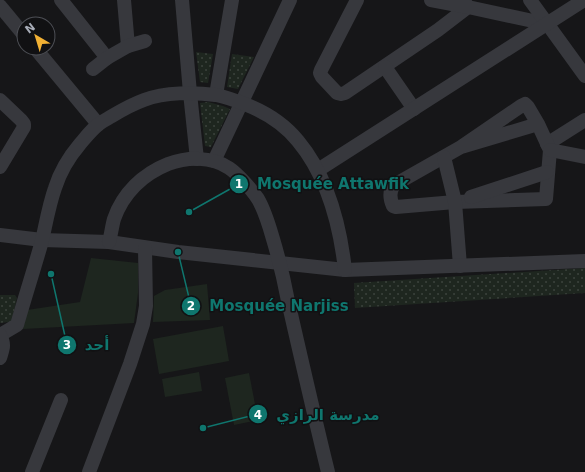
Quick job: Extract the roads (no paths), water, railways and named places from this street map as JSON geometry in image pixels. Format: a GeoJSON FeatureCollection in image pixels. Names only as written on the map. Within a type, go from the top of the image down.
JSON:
{"type":"FeatureCollection","features":[{"type":"Feature","properties":{"kind":"street"},"geometry":{"type":"LineString","coordinates":[[61,0],[107,58]]}},
{"type":"Feature","properties":{"kind":"street"},"geometry":{"type":"LineString","coordinates":[[124,0],[128,46]]}},
{"type":"Feature","properties":{"kind":"street"},"geometry":{"type":"LineString","coordinates":[[182,0],[197,159]]}},
{"type":"Feature","properties":{"kind":"street"},"geometry":{"type":"LineString","coordinates":[[216,95],[232,0]]}},
{"type":"Feature","properties":{"kind":"street"},"geometry":{"type":"LineString","coordinates":[[214,161],[290,0]]}},
{"type":"Feature","properties":{"kind":"street"},"geometry":{"type":"LineString","coordinates":[[357,0],[320,73],[337,93],[341,94],[345,93],[385,67],[438,30],[466,3]]}},
{"type":"Feature","properties":{"kind":"street"},"geometry":{"type":"LineString","coordinates":[[431,0],[466,3],[547,24]]}},
{"type":"Feature","properties":{"kind":"street"},"geometry":{"type":"LineString","coordinates":[[530,0],[585,76]]}},
{"type":"Feature","properties":{"kind":"street"},"geometry":{"type":"LineString","coordinates":[[318,170],[584,0]]}},
{"type":"Feature","properties":{"kind":"street"},"geometry":{"type":"LineString","coordinates":[[0,6],[16,25]]}},
{"type":"Feature","properties":{"kind":"street"},"geometry":{"type":"LineString","coordinates":[[93,69],[107,58],[128,46],[145,41]]}},
{"type":"Feature","properties":{"kind":"street"},"geometry":{"type":"LineString","coordinates":[[42,56],[98,124]]}},
{"type":"Feature","properties":{"kind":"street"},"geometry":{"type":"LineString","coordinates":[[385,67],[414,109]]}},
{"type":"Feature","properties":{"kind":"street"},"geometry":{"type":"LineString","coordinates":[[0,358],[4,347],[0,335],[17,325],[60,174],[80,144],[98,124],[145,99],[190,93],[226,97],[256,109],[287,129],[298,141],[318,170],[327,190],[342,248],[345,270]]}},
{"type":"Feature","properties":{"kind":"street"},"geometry":{"type":"LineString","coordinates":[[0,100],[21,120],[24,127],[0,167]]}},
{"type":"Feature","properties":{"kind":"street"},"geometry":{"type":"LineString","coordinates":[[525,104],[528,107],[538,124],[548,147],[546,199],[393,206],[390,191],[394,185],[461,148],[521,106],[525,104]]}},
{"type":"Feature","properties":{"kind":"street"},"geometry":{"type":"LineString","coordinates":[[548,147],[585,120]]}},
{"type":"Feature","properties":{"kind":"street"},"geometry":{"type":"LineString","coordinates":[[461,148],[538,124]]}},
{"type":"Feature","properties":{"kind":"street"},"geometry":{"type":"LineString","coordinates":[[548,147],[585,157]]}},
{"type":"Feature","properties":{"kind":"street"},"geometry":{"type":"LineString","coordinates":[[444,157],[455,202],[460,266]]}},
{"type":"Feature","properties":{"kind":"street"},"geometry":{"type":"LineString","coordinates":[[109,242],[114,218],[130,190],[142,179],[156,170],[181,160],[197,159],[214,161],[230,168],[258,199],[265,212],[280,263],[328,472]]}},
{"type":"Feature","properties":{"kind":"street"},"geometry":{"type":"LineString","coordinates":[[455,202],[547,172]]}},
{"type":"Feature","properties":{"kind":"street"},"geometry":{"type":"LineString","coordinates":[[0,236],[42,240],[109,242],[145,248],[345,270],[585,261]]}},
{"type":"Feature","properties":{"kind":"street"},"geometry":{"type":"LineString","coordinates":[[89,472],[130,364],[143,324],[146,306],[145,248]]}},
{"type":"Feature","properties":{"kind":"street"},"geometry":{"type":"LineString","coordinates":[[32,472],[61,400]]}},
{"type":"Feature","properties":{"kind":"place","name":"Mosquée Attawfik"},"geometry":{"type":"Point","coordinates":[189,212]}},
{"type":"Feature","properties":{"kind":"place","name":"Mosquée Narjiss"},"geometry":{"type":"Point","coordinates":[178,252]}},
{"type":"Feature","properties":{"kind":"place","name":"أحد"},"geometry":{"type":"Point","coordinates":[51,274]}},
{"type":"Feature","properties":{"kind":"place","name":"مدرسة الرازي"},"geometry":{"type":"Point","coordinates":[203,428]}}]}
